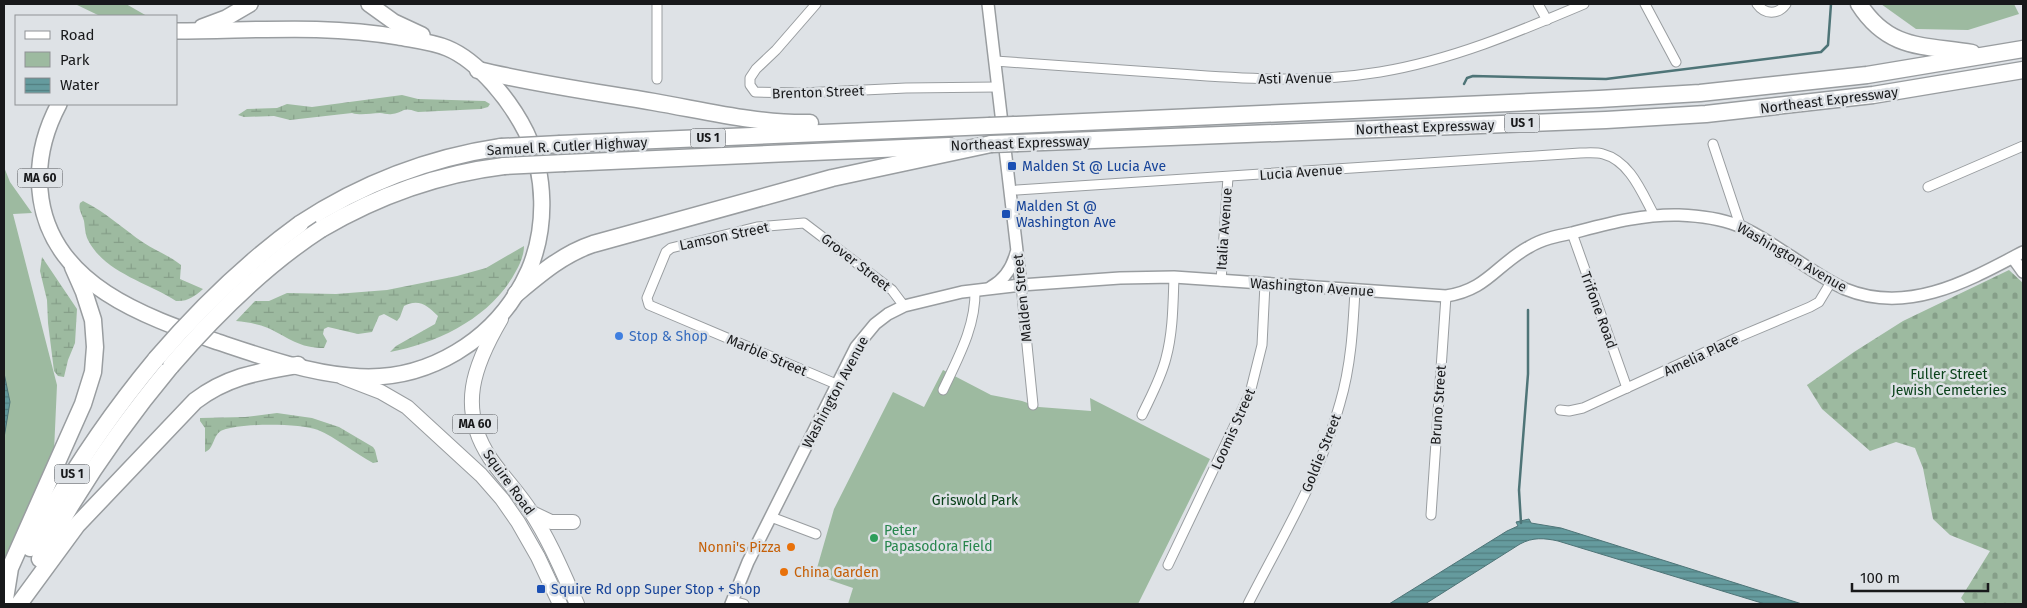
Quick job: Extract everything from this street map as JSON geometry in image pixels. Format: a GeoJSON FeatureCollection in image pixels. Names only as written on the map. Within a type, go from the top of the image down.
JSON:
{"type":"FeatureCollection","features":[{"type":"Feature","properties":{"kind":"highway"},"geometry":{"type":"LineString","coordinates":[[178,31],[215,23],[250,4]]}},
{"type":"Feature","properties":{"kind":"highway","name":"MA 60"},"geometry":{"type":"LineString","coordinates":[[369,4],[401,26],[448,48],[478,70],[497,89],[516,115],[531,146],[539,175],[542,210],[538,240],[531,265],[514,298]]}},
{"type":"Feature","properties":{"kind":"highway"},"geometry":{"type":"LineString","coordinates":[[1859,4],[1877,26],[1901,40],[1930,49],[1954,50],[1987,56]]}},
{"type":"Feature","properties":{"kind":"highway"},"geometry":{"type":"LineString","coordinates":[[178,31],[272,28],[349,31],[386,35],[448,48]]}},
{"type":"Feature","properties":{"kind":"highway","name":"Northeast Expressway"},"geometry":{"type":"LineString","coordinates":[[856,132],[1667,95],[1833,79],[2023,49]]}},
{"type":"Feature","properties":{"kind":"highway"},"geometry":{"type":"LineString","coordinates":[[478,70],[541,84],[730,116],[781,123],[816,123],[856,132]]}},
{"type":"Feature","properties":{"kind":"highway","name":"Northeast Expressway"},"geometry":{"type":"LineString","coordinates":[[854,150],[1681,115],[1848,98],[1939,85],[2023,70]]}},
{"type":"Feature","properties":{"kind":"highway","name":"MA 60"},"geometry":{"type":"LineString","coordinates":[[59,105],[43,142],[40,192],[45,218],[55,242],[73,267],[103,292],[141,312],[228,345],[298,366],[332,373]]}},
{"type":"Feature","properties":{"kind":"highway","name":"Samuel R. Cutler Highway"},"geometry":{"type":"LineString","coordinates":[[163,363],[184,328],[268,248],[300,224],[352,194],[398,174],[446,158],[501,147],[856,132]]}},
{"type":"Feature","properties":{"kind":"highway"},"geometry":{"type":"LineString","coordinates":[[332,373],[380,377],[405,373],[429,366],[453,355],[471,344],[494,322],[514,298],[556,262],[577,250],[593,244],[832,178],[991,144]]}},
{"type":"Feature","properties":{"kind":"highway","name":"Samuel R. Cutler Highway"},"geometry":{"type":"LineString","coordinates":[[12,602],[39,530],[73,473],[121,403],[289,251],[321,229],[360,207],[406,188],[454,174],[504,166],[854,150]]}},
{"type":"Feature","properties":{"kind":"highway"},"geometry":{"type":"LineString","coordinates":[[12,602],[10,568],[77,419],[91,380],[95,355],[94,329],[88,301],[73,267]]}},
{"type":"Feature","properties":{"kind":"highway"},"geometry":{"type":"LineString","coordinates":[[12,602],[77,525],[196,401],[218,386],[242,376],[298,366]]}},
{"type":"Feature","properties":{"kind":"main road","name":"Squire Road"},"geometry":{"type":"LineString","coordinates":[[514,298],[485,345],[477,364],[472,382],[473,409],[477,431],[487,453],[532,513],[552,549],[577,604]]}},
{"type":"Feature","properties":{"kind":"main road","name":"Squire Road"},"geometry":{"type":"LineString","coordinates":[[332,373],[381,392],[399,402],[424,421],[481,475],[502,499],[518,522],[531,544],[560,604]]}},
{"type":"Feature","properties":{"kind":"main road"},"geometry":{"type":"LineString","coordinates":[[532,513],[551,522],[573,522]]}},
{"type":"Feature","properties":{"kind":"street"},"geometry":{"type":"LineString","coordinates":[[657,4],[657,79]]}},
{"type":"Feature","properties":{"kind":"street","name":"Brenton Street"},"geometry":{"type":"LineString","coordinates":[[816,4],[752,75],[750,85],[755,92],[802,93],[906,88],[997,87]]}},
{"type":"Feature","properties":{"kind":"street","name":"Malden Street"},"geometry":{"type":"LineString","coordinates":[[988,4],[997,87],[1014,191],[1016,249],[1033,405]]}},
{"type":"Feature","properties":{"kind":"street"},"geometry":{"type":"LineString","coordinates":[[1538,4],[1547,20]]}},
{"type":"Feature","properties":{"kind":"street","name":"Asti Avenue"},"geometry":{"type":"LineString","coordinates":[[995,62],[1247,78],[1321,78],[1378,72],[1433,60],[1479,46],[1584,4]]}},
{"type":"Feature","properties":{"kind":"street"},"geometry":{"type":"LineString","coordinates":[[1645,4],[1676,62]]}},
{"type":"Feature","properties":{"kind":"street"},"geometry":{"type":"LineString","coordinates":[[1757,4],[1762,10],[1773,13],[1780,11],[1786,4]]}},
{"type":"Feature","properties":{"kind":"street"},"geometry":{"type":"LineString","coordinates":[[1713,144],[1740,225]]}},
{"type":"Feature","properties":{"kind":"street"},"geometry":{"type":"LineString","coordinates":[[1928,187],[2023,146]]}},
{"type":"Feature","properties":{"kind":"street","name":"Lucia Avenue"},"geometry":{"type":"LineString","coordinates":[[1014,191],[1586,153],[1602,154],[1615,158],[1626,168],[1654,215]]}},
{"type":"Feature","properties":{"kind":"street","name":"Italia Avenue"},"geometry":{"type":"LineString","coordinates":[[1221,280],[1228,177]]}},
{"type":"Feature","properties":{"kind":"street","name":"Washington Avenue"},"geometry":{"type":"LineString","coordinates":[[731,602],[748,562],[836,384],[866,334],[884,317],[904,306],[926,299],[988,288],[1120,278],[1221,280],[1446,296],[1463,293],[1475,288],[1529,247],[1554,237],[1613,222],[1654,215],[1720,219],[1740,225],[1832,282],[1848,290],[1871,297],[1897,299],[1915,297],[1951,287],[2023,252]]}},
{"type":"Feature","properties":{"kind":"street","name":"Lamson Street"},"geometry":{"type":"LineString","coordinates":[[647,298],[664,255],[669,249],[757,227],[804,222]]}},
{"type":"Feature","properties":{"kind":"street","name":"Grover Street"},"geometry":{"type":"LineString","coordinates":[[804,222],[892,290],[904,306]]}},
{"type":"Feature","properties":{"kind":"street","name":"Trifone Road"},"geometry":{"type":"LineString","coordinates":[[1572,233],[1628,388]]}},
{"type":"Feature","properties":{"kind":"street"},"geometry":{"type":"LineString","coordinates":[[988,288],[999,282],[1007,272],[1014,260],[1016,249]]}},
{"type":"Feature","properties":{"kind":"street"},"geometry":{"type":"LineString","coordinates":[[2012,258],[2023,272]]}},
{"type":"Feature","properties":{"kind":"street"},"geometry":{"type":"LineString","coordinates":[[1142,415],[1160,376],[1168,348],[1172,325],[1174,278]]}},
{"type":"Feature","properties":{"kind":"street","name":"Amelia Place"},"geometry":{"type":"LineString","coordinates":[[1560,410],[1569,411],[1583,408],[1736,338],[1810,307],[1819,302],[1832,282]]}},
{"type":"Feature","properties":{"kind":"street","name":"Loomis Street"},"geometry":{"type":"LineString","coordinates":[[1168,565],[1236,427],[1250,393],[1262,345],[1265,284]]}},
{"type":"Feature","properties":{"kind":"street"},"geometry":{"type":"LineString","coordinates":[[943,390],[958,360],[973,319],[976,306],[975,290]]}},
{"type":"Feature","properties":{"kind":"street","name":"Goldie Street"},"geometry":{"type":"LineString","coordinates":[[1248,604],[1314,474],[1333,427],[1348,370],[1355,290]]}},
{"type":"Feature","properties":{"kind":"street","name":"Bruno Street"},"geometry":{"type":"LineString","coordinates":[[1431,515],[1446,296]]}},
{"type":"Feature","properties":{"kind":"street","name":"Marble Street"},"geometry":{"type":"LineString","coordinates":[[647,298],[647,302],[651,306],[836,384]]}},
{"type":"Feature","properties":{"kind":"street"},"geometry":{"type":"LineString","coordinates":[[771,517],[816,534]]}},
{"type":"Feature","properties":{"kind":"street"},"geometry":{"type":"LineString","coordinates":[[731,602],[744,604]]}},
{"type":"Feature","properties":{"kind":"green space"},"geometry":{"type":"Polygon","coordinates":[[[75,4],[126,4],[145,15],[98,15],[75,4]]]}},
{"type":"Feature","properties":{"kind":"green space"},"geometry":{"type":"Polygon","coordinates":[[[1881,4],[2014,4],[2019,14],[1968,30],[1916,29],[1881,4]]]}},
{"type":"Feature","properties":{"kind":"green space"},"geometry":{"type":"Polygon","coordinates":[[[402,95],[418,99],[485,101],[490,104],[488,107],[481,109],[418,112],[406,109],[391,114],[352,113],[290,120],[274,116],[244,117],[238,115],[247,109],[277,108],[287,104],[312,107],[402,95]]]}},
{"type":"Feature","properties":{"kind":"green space"},"geometry":{"type":"Polygon","coordinates":[[[4,167],[10,182],[32,213],[13,214],[57,385],[54,451],[4,573],[4,167]]]}},
{"type":"Feature","properties":{"kind":"green space"},"geometry":{"type":"Polygon","coordinates":[[[83,201],[107,215],[144,243],[177,262],[181,265],[180,279],[203,289],[191,298],[184,301],[176,301],[127,276],[105,261],[88,240],[80,208],[80,203],[83,201]]]}},
{"type":"Feature","properties":{"kind":"green space"},"geometry":{"type":"Polygon","coordinates":[[[524,246],[522,259],[516,271],[506,287],[493,302],[445,335],[408,348],[390,352],[396,346],[435,324],[438,316],[423,304],[414,303],[404,306],[397,321],[384,314],[379,316],[372,332],[358,334],[328,327],[324,329],[323,334],[327,341],[324,348],[315,348],[294,342],[268,328],[236,321],[255,301],[269,301],[287,293],[336,294],[387,290],[457,276],[486,268],[524,246]]]}},
{"type":"Feature","properties":{"kind":"green space"},"geometry":{"type":"Polygon","coordinates":[[[42,257],[77,309],[75,343],[64,377],[58,376],[54,371],[47,300],[40,271],[42,257]]]}},
{"type":"Feature","properties":{"kind":"green space","name":"Fuller Street Jewish Cemeteries"},"geometry":{"type":"Polygon","coordinates":[[[2009,270],[2023,283],[2023,604],[1966,604],[1961,598],[1990,551],[1950,535],[1933,519],[1923,468],[1915,448],[1896,442],[1870,451],[1822,409],[1807,385],[1903,321],[2009,270]]]}},
{"type":"Feature","properties":{"kind":"green space","name":"Griswold Park"},"geometry":{"type":"Polygon","coordinates":[[[943,370],[991,395],[1022,401],[1039,407],[1091,411],[1090,398],[1210,459],[1138,604],[848,604],[853,588],[815,575],[834,509],[893,392],[924,407],[943,370]]]}},
{"type":"Feature","properties":{"kind":"green space"},"geometry":{"type":"Polygon","coordinates":[[[277,413],[312,418],[339,427],[373,447],[378,462],[373,463],[318,430],[285,425],[243,426],[223,430],[219,432],[210,448],[205,452],[205,428],[200,418],[245,417],[277,413]]]}},
{"type":"Feature","properties":{"kind":"water"},"geometry":{"type":"Polygon","coordinates":[[[4,373],[10,402],[4,438],[4,373]]]}},
{"type":"Feature","properties":{"kind":"water"},"geometry":{"type":"Polygon","coordinates":[[[1529,519],[1531,523],[1561,528],[1802,604],[1765,604],[1558,541],[1539,539],[1529,540],[1520,544],[1425,604],[1389,604],[1518,526],[1516,522],[1529,519]]]}},
{"type":"Feature","properties":{"kind":"waterway"},"geometry":{"type":"LineString","coordinates":[[1464,84],[1467,78],[1473,76],[1606,79],[1821,52],[1828,45],[1831,4]]}},
{"type":"Feature","properties":{"kind":"waterway"},"geometry":{"type":"LineString","coordinates":[[1521,523],[1519,490],[1528,374],[1528,310]]}},
{"type":"Feature","properties":{"kind":"place","name":"Malden St @ Lucia Ave"},"geometry":{"type":"Point","coordinates":[1012,166]}},
{"type":"Feature","properties":{"kind":"place","name":"Malden St @ Washington Ave"},"geometry":{"type":"Point","coordinates":[1006,214]}},
{"type":"Feature","properties":{"kind":"place","name":"Stop & Shop"},"geometry":{"type":"Point","coordinates":[619,336]}},
{"type":"Feature","properties":{"kind":"place","name":"Peter Papasodora Field"},"geometry":{"type":"Point","coordinates":[874,538]}},
{"type":"Feature","properties":{"kind":"place","name":"Nonni's Pizza"},"geometry":{"type":"Point","coordinates":[791,547]}},
{"type":"Feature","properties":{"kind":"place","name":"China Garden"},"geometry":{"type":"Point","coordinates":[784,572]}},
{"type":"Feature","properties":{"kind":"place","name":"Squire Rd opp Super Stop + Shop"},"geometry":{"type":"Point","coordinates":[541,589]}}]}
